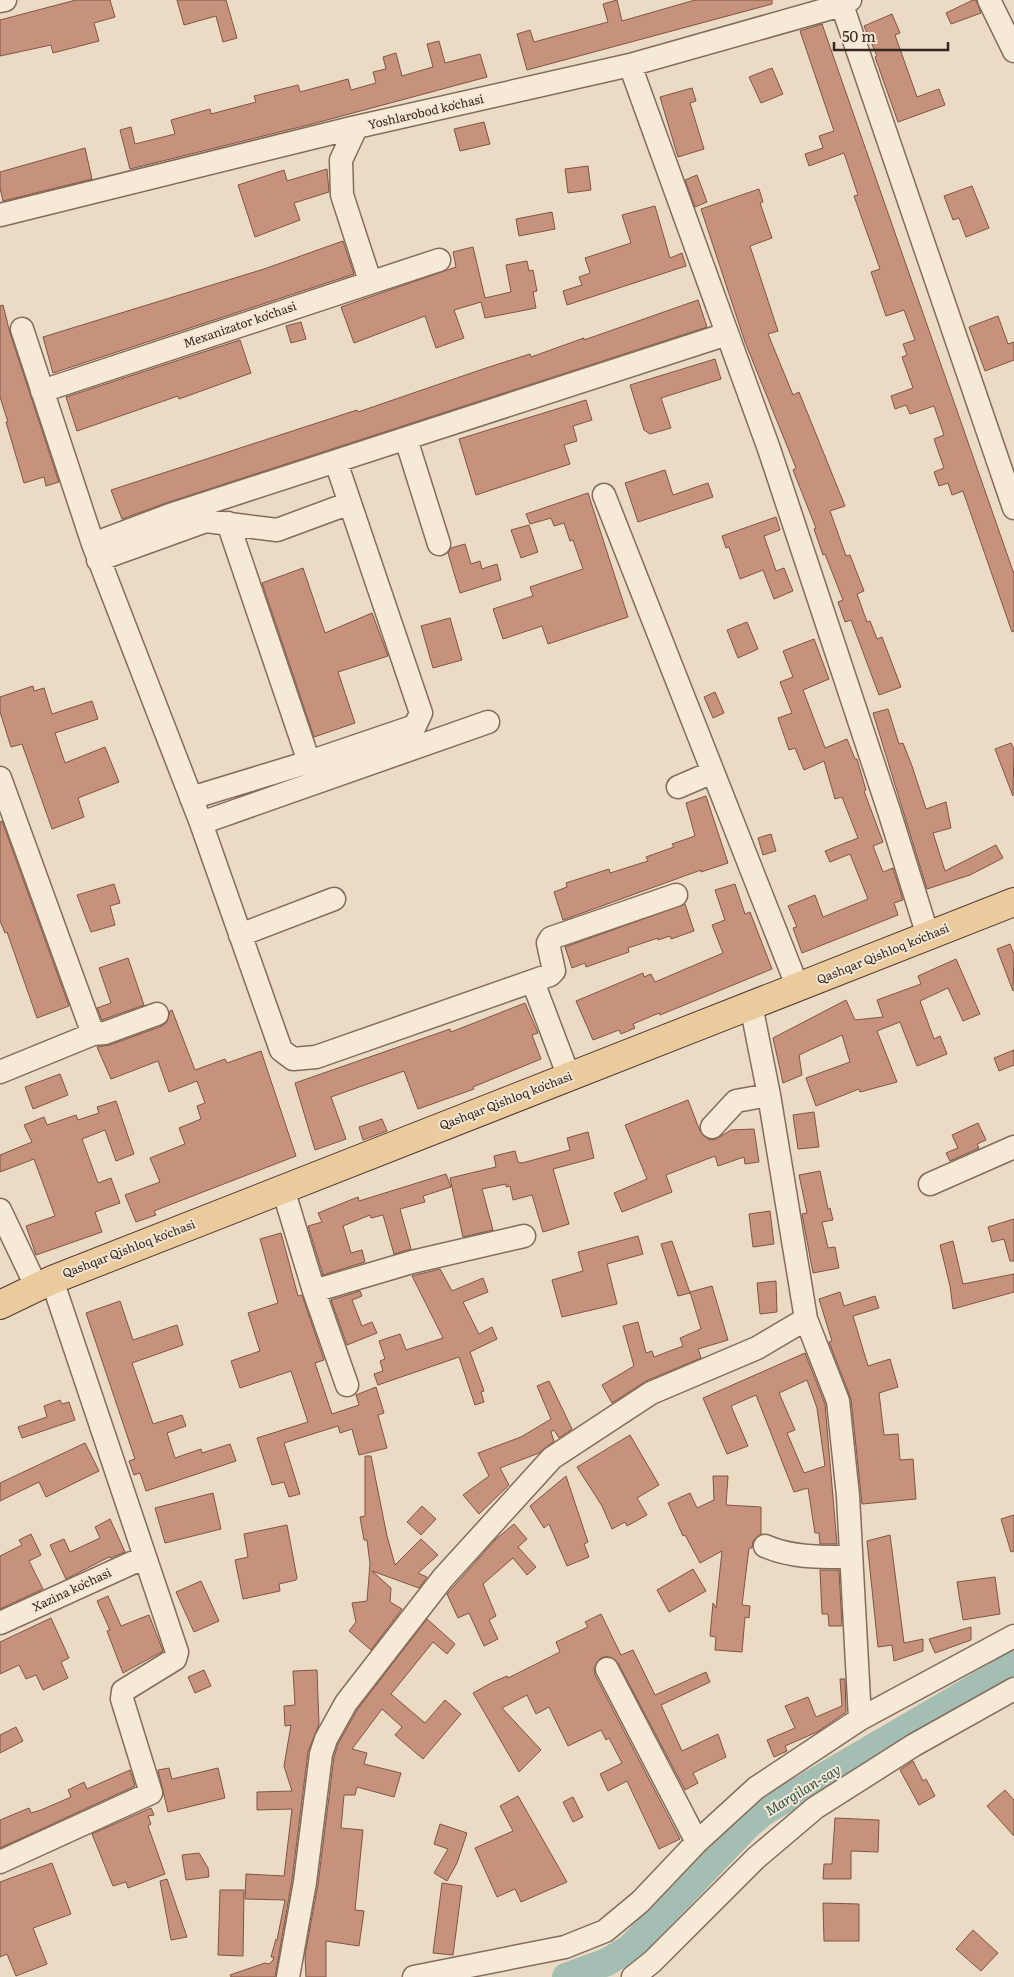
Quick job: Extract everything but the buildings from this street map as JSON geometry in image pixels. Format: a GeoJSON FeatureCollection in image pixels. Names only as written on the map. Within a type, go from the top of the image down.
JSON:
{"type":"FeatureCollection","features":[{"type":"Feature","properties":{"kind":"main road","name":"Qashqar Qishloq koʻchasi"},"geometry":{"type":"LineString","coordinates":[[0,1305],[44,1283],[1014,902]]}},
{"type":"Feature","properties":{"kind":"street"},"geometry":{"type":"LineString","coordinates":[[0,1],[5,0]]}},
{"type":"Feature","properties":{"kind":"street"},"geometry":{"type":"LineString","coordinates":[[989,0],[1014,51]]}},
{"type":"Feature","properties":{"kind":"street"},"geometry":{"type":"LineString","coordinates":[[846,2],[1008,476],[1014,508]]}},
{"type":"Feature","properties":{"kind":"street","name":"Yoshlarobod koʻchasi"},"geometry":{"type":"LineString","coordinates":[[0,215],[326,135],[630,65],[846,2]]}},
{"type":"Feature","properties":{"kind":"street"},"geometry":{"type":"LineString","coordinates":[[630,65],[769,449],[889,811],[928,936]]}},
{"type":"Feature","properties":{"kind":"street"},"geometry":{"type":"LineString","coordinates":[[342,195],[341,160],[356,128]]}},
{"type":"Feature","properties":{"kind":"street"},"geometry":{"type":"LineString","coordinates":[[326,135],[342,195],[370,281]]}},
{"type":"Feature","properties":{"kind":"street","name":"Mexanizator koʻchasi"},"geometry":{"type":"LineString","coordinates":[[42,391],[370,281],[439,260]]}},
{"type":"Feature","properties":{"kind":"street"},"geometry":{"type":"LineString","coordinates":[[22,328],[96,552],[201,823],[281,1050],[293,1059],[316,1057],[533,982],[554,971],[548,943],[551,938],[676,895]]}},
{"type":"Feature","properties":{"kind":"street"},"geometry":{"type":"LineString","coordinates":[[96,552],[170,515],[727,334]]}},
{"type":"Feature","properties":{"kind":"street"},"geometry":{"type":"LineString","coordinates":[[406,439],[439,544]]}},
{"type":"Feature","properties":{"kind":"street"},"geometry":{"type":"LineString","coordinates":[[191,798],[309,762],[415,726],[421,713],[336,462]]}},
{"type":"Feature","properties":{"kind":"street"},"geometry":{"type":"LineString","coordinates":[[604,495],[798,988]]}},
{"type":"Feature","properties":{"kind":"street"},"geometry":{"type":"LineString","coordinates":[[96,552],[206,521],[276,530],[350,503]]}},
{"type":"Feature","properties":{"kind":"street"},"geometry":{"type":"LineString","coordinates":[[228,523],[309,762]]}},
{"type":"Feature","properties":{"kind":"street"},"geometry":{"type":"LineString","coordinates":[[201,823],[488,722]]}},
{"type":"Feature","properties":{"kind":"street"},"geometry":{"type":"LineString","coordinates":[[678,787],[713,772]]}},
{"type":"Feature","properties":{"kind":"street"},"geometry":{"type":"LineString","coordinates":[[0,778],[93,1034]]}},
{"type":"Feature","properties":{"kind":"street"},"geometry":{"type":"LineString","coordinates":[[240,935],[334,899]]}},
{"type":"Feature","properties":{"kind":"street"},"geometry":{"type":"LineString","coordinates":[[533,982],[569,1077]]}},
{"type":"Feature","properties":{"kind":"street"},"geometry":{"type":"LineString","coordinates":[[751,1005],[769,1095],[806,1319],[838,1402],[852,1557],[860,1719]]}},
{"type":"Feature","properties":{"kind":"street"},"geometry":{"type":"LineString","coordinates":[[0,1072],[93,1034],[105,1033],[157,1014]]}},
{"type":"Feature","properties":{"kind":"street"},"geometry":{"type":"LineString","coordinates":[[712,1127],[736,1101],[769,1095]]}},
{"type":"Feature","properties":{"kind":"street"},"geometry":{"type":"LineString","coordinates":[[930,1184],[1013,1151]]}},
{"type":"Feature","properties":{"kind":"street"},"geometry":{"type":"LineString","coordinates":[[283,1189],[314,1291],[347,1385]]}},
{"type":"Feature","properties":{"kind":"street"},"geometry":{"type":"LineString","coordinates":[[0,1210],[44,1283],[177,1652],[176,1659],[123,1691],[122,1699],[151,1793],[0,1862]]}},
{"type":"Feature","properties":{"kind":"street"},"geometry":{"type":"LineString","coordinates":[[314,1291],[412,1262],[524,1236]]}},
{"type":"Feature","properties":{"kind":"street"},"geometry":{"type":"LineString","coordinates":[[288,1977],[305,1882],[321,1754],[326,1739],[346,1703],[443,1578],[552,1458],[650,1393],[757,1348],[806,1319]]}},
{"type":"Feature","properties":{"kind":"street"},"geometry":{"type":"LineString","coordinates":[[764,1546],[807,1556],[852,1557]]}},
{"type":"Feature","properties":{"kind":"street","name":"Xazina koʻchasi"},"geometry":{"type":"LineString","coordinates":[[0,1624],[144,1557]]}},
{"type":"Feature","properties":{"kind":"street"},"geometry":{"type":"LineString","coordinates":[[414,1977],[564,1947],[605,1930],[640,1902],[697,1842],[756,1788],[860,1719],[1014,1636]]}},
{"type":"Feature","properties":{"kind":"street"},"geometry":{"type":"LineString","coordinates":[[607,1670],[697,1842]]}},
{"type":"Feature","properties":{"kind":"street"},"geometry":{"type":"LineString","coordinates":[[633,1977],[652,1962],[756,1858],[815,1808],[914,1745],[1014,1689]]}},
{"type":"Feature","properties":{"kind":"waterway","name":"Margilan-say"},"geometry":{"type":"LineString","coordinates":[[566,1977],[607,1962],[630,1948],[748,1825],[765,1811],[1014,1665]]}}]}
